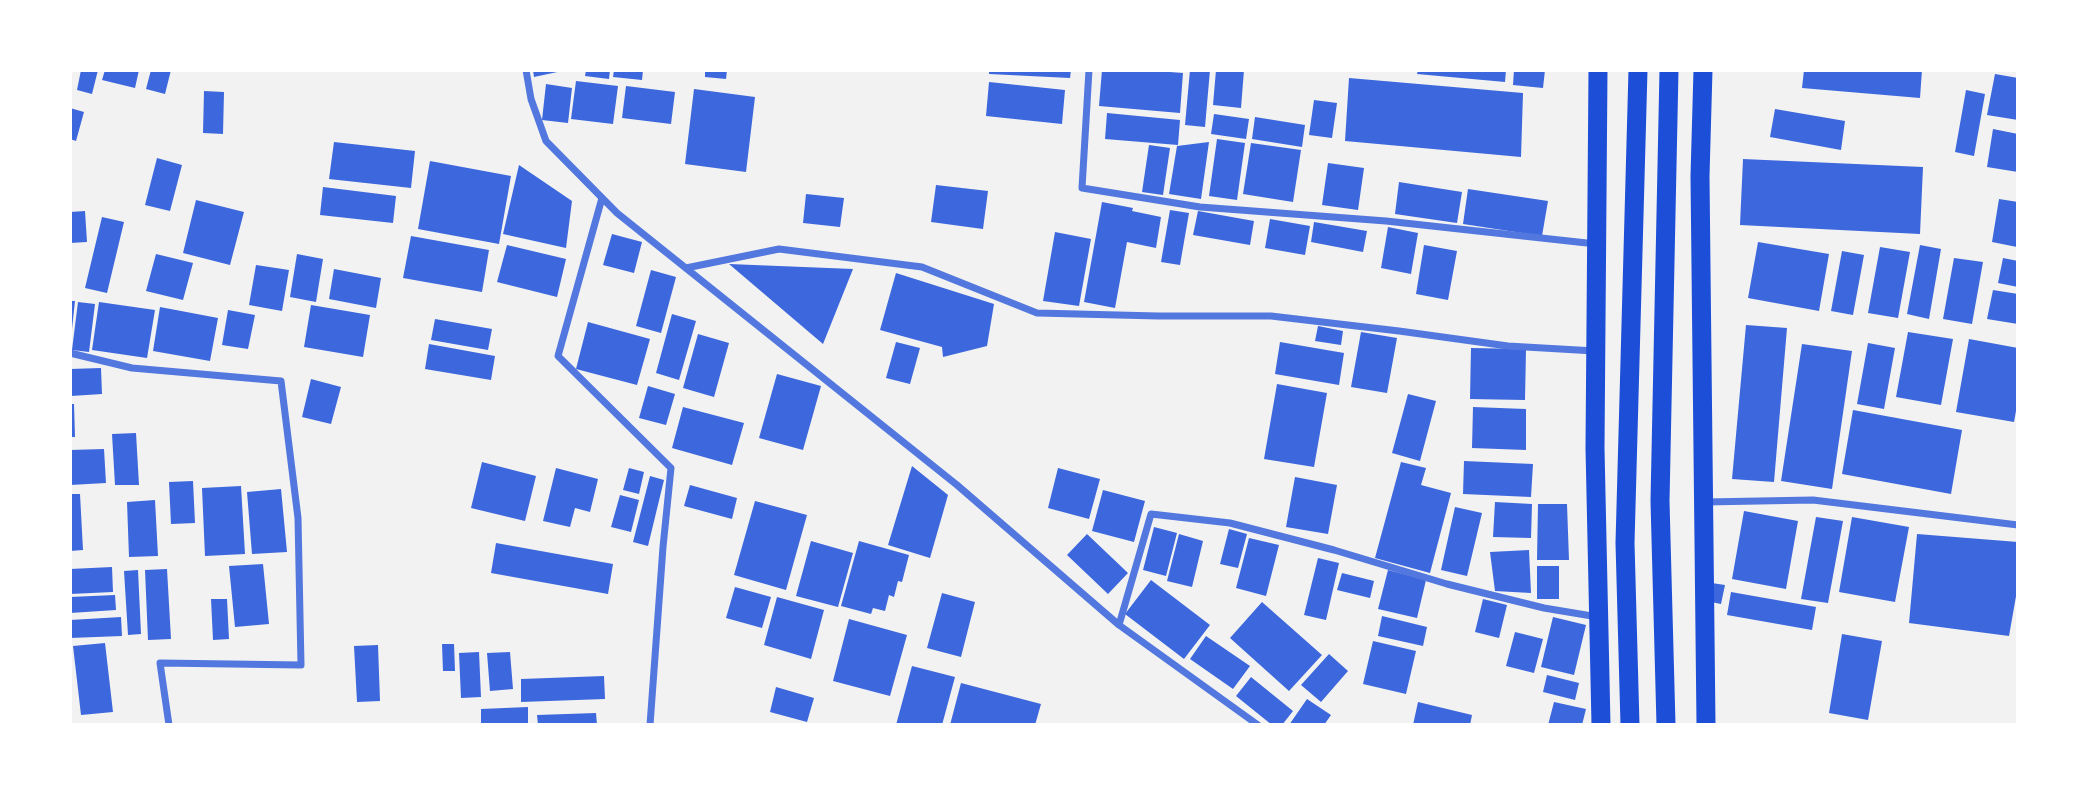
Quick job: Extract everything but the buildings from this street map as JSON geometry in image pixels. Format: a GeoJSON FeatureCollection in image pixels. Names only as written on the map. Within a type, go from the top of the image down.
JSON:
{"type":"FeatureCollection","features":[{"type":"Feature","properties":{"kind":"highway"},"geometry":{"type":"LineString","coordinates":[[1598,70],[1595,448],[1601,725]]}},
{"type":"Feature","properties":{"kind":"highway"},"geometry":{"type":"LineString","coordinates":[[1630,725],[1625,543],[1638,70]]}},
{"type":"Feature","properties":{"kind":"highway"},"geometry":{"type":"LineString","coordinates":[[1666,725],[1660,501],[1669,70]]}},
{"type":"Feature","properties":{"kind":"highway"},"geometry":{"type":"LineString","coordinates":[[1703,70],[1700,176],[1706,725]]}},
{"type":"Feature","properties":{"kind":"street"},"geometry":{"type":"LineString","coordinates":[[526,70],[531,99],[546,141],[617,213],[957,485],[1119,625],[1258,725]]}},
{"type":"Feature","properties":{"kind":"street"},"geometry":{"type":"LineString","coordinates":[[1089,70],[1082,188],[1200,206],[1386,221],[1596,244]]}},
{"type":"Feature","properties":{"kind":"street"},"geometry":{"type":"LineString","coordinates":[[602,198],[558,356],[671,468],[650,725]]}},
{"type":"Feature","properties":{"kind":"street"},"geometry":{"type":"LineString","coordinates":[[687,268],[779,249],[922,267],[1037,313],[1271,316],[1508,346],[1595,352]]}},
{"type":"Feature","properties":{"kind":"street"},"geometry":{"type":"LineString","coordinates":[[70,353],[132,368],[281,381],[298,518],[301,665],[160,663],[169,725]]}},
{"type":"Feature","properties":{"kind":"street"},"geometry":{"type":"LineString","coordinates":[[1702,502],[1813,500],[2018,525]]}},
{"type":"Feature","properties":{"kind":"street"},"geometry":{"type":"LineString","coordinates":[[1119,625],[1151,514],[1230,523],[1334,550],[1447,584],[1544,608],[1598,618]]}}]}
